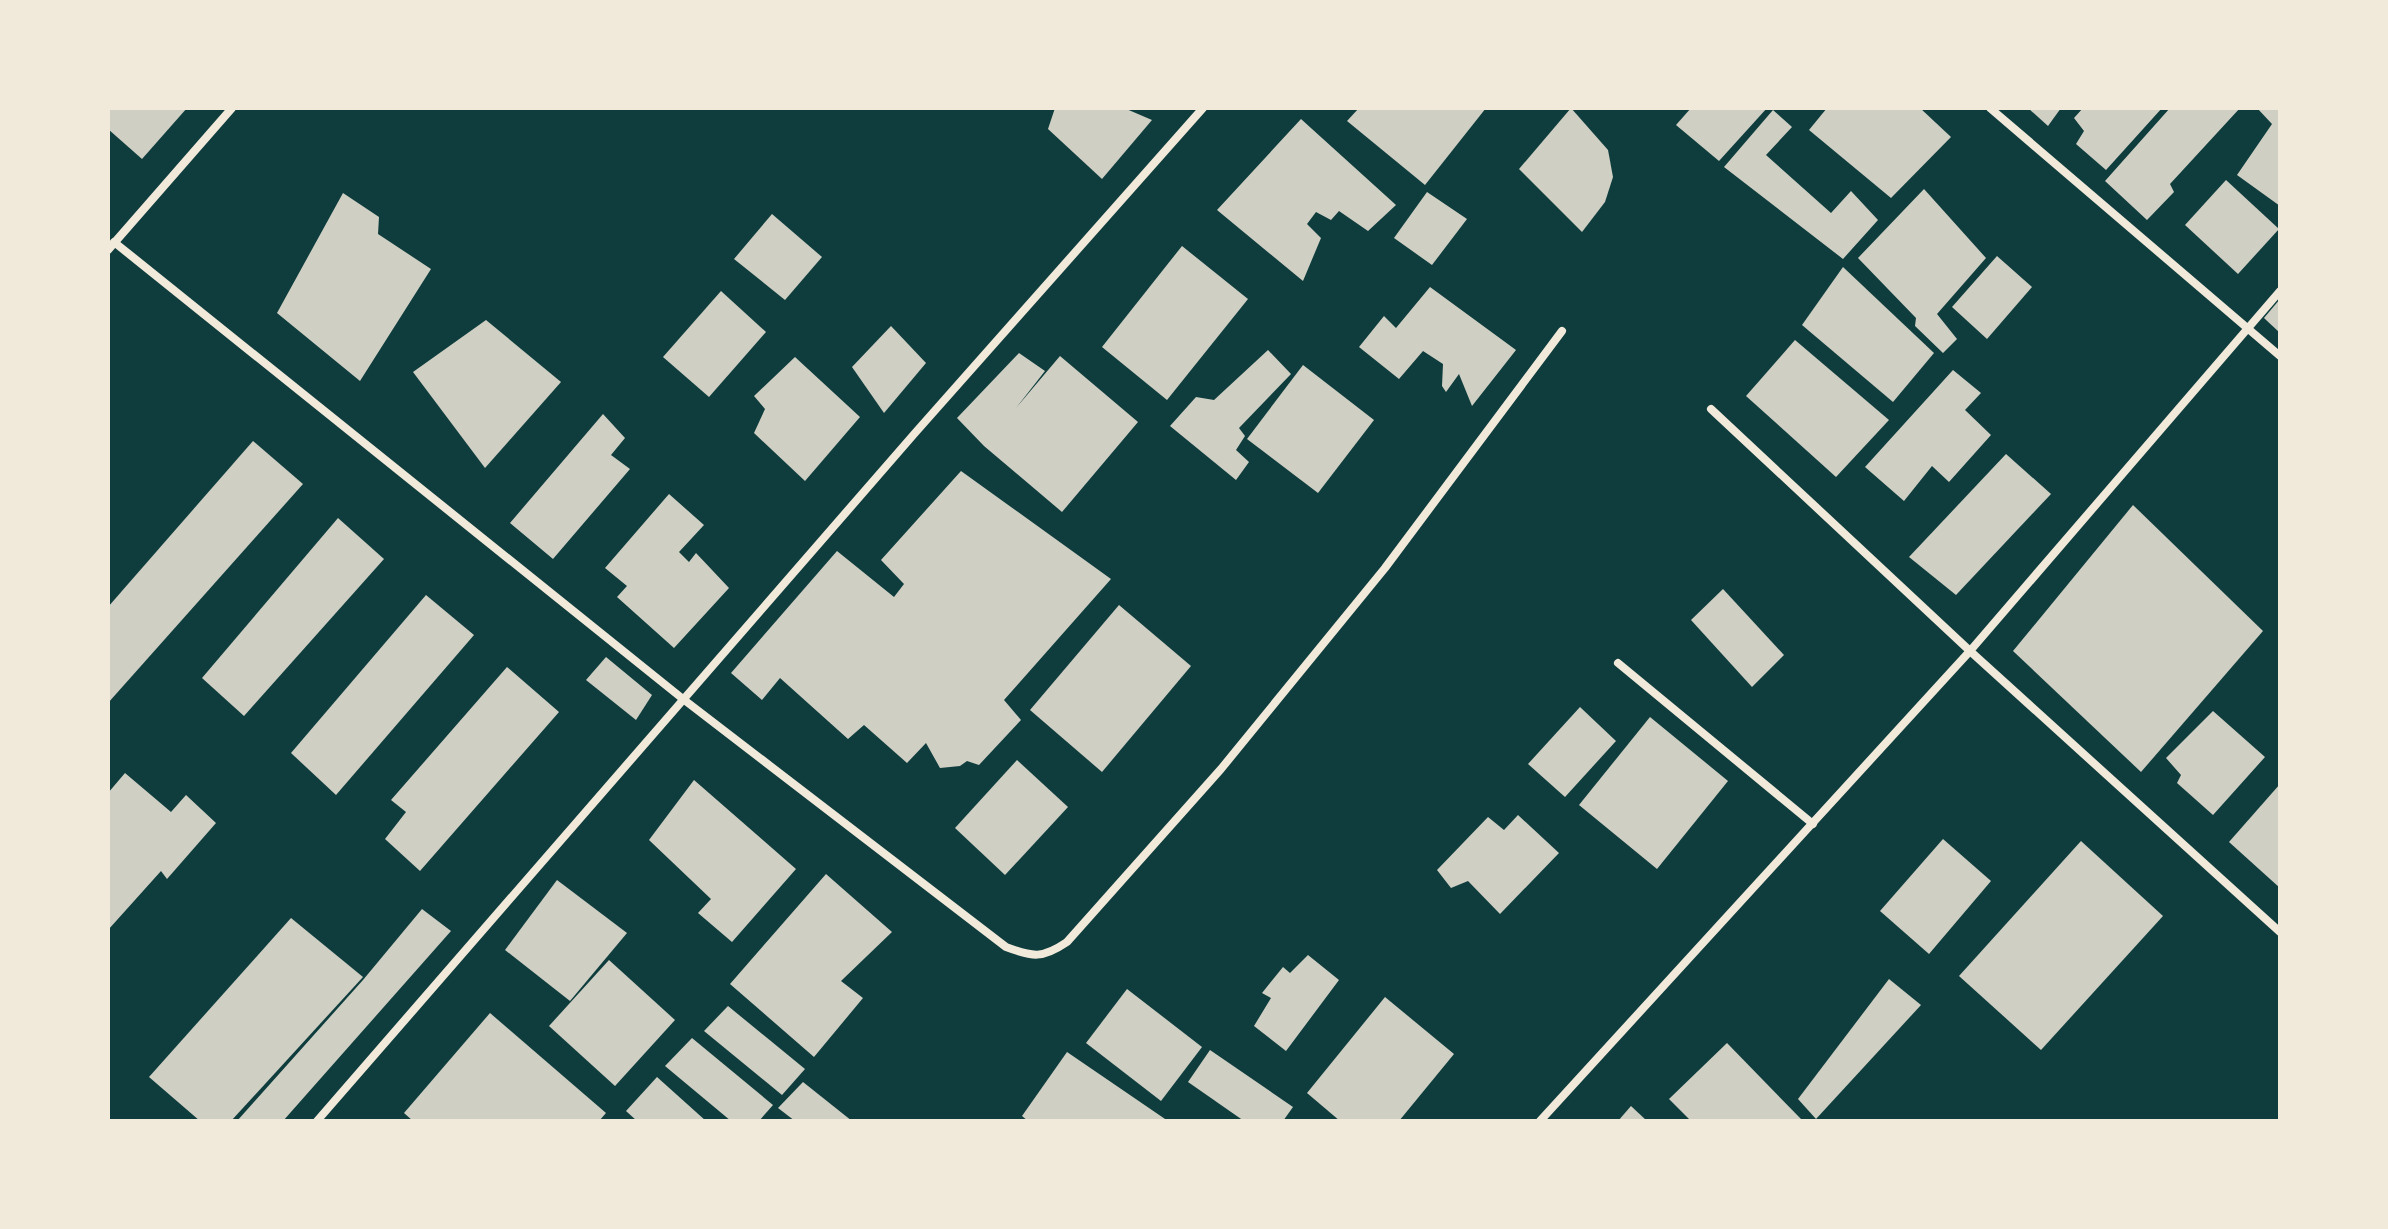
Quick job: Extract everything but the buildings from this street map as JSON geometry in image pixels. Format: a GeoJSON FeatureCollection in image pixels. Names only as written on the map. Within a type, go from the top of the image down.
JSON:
{"type":"FeatureCollection","features":[{"type":"Feature","properties":{"kind":"street"},"geometry":{"type":"LineString","coordinates":[[232,108],[111,246],[683,699],[1006,947],[1030,956],[1050,954],[1067,942],[1240,746],[1385,568],[1562,331]]}},
{"type":"Feature","properties":{"kind":"street"},"geometry":{"type":"LineString","coordinates":[[317,1121],[1203,108]]}},
{"type":"Feature","properties":{"kind":"street"},"geometry":{"type":"LineString","coordinates":[[1990,108],[2280,356]]}},
{"type":"Feature","properties":{"kind":"street"},"geometry":{"type":"LineString","coordinates":[[1540,1121],[1970,651],[2280,291]]}},
{"type":"Feature","properties":{"kind":"street"},"geometry":{"type":"LineString","coordinates":[[1711,409],[1970,651],[2280,932]]}},
{"type":"Feature","properties":{"kind":"street"},"geometry":{"type":"LineString","coordinates":[[1618,663],[1813,824]]}}]}
